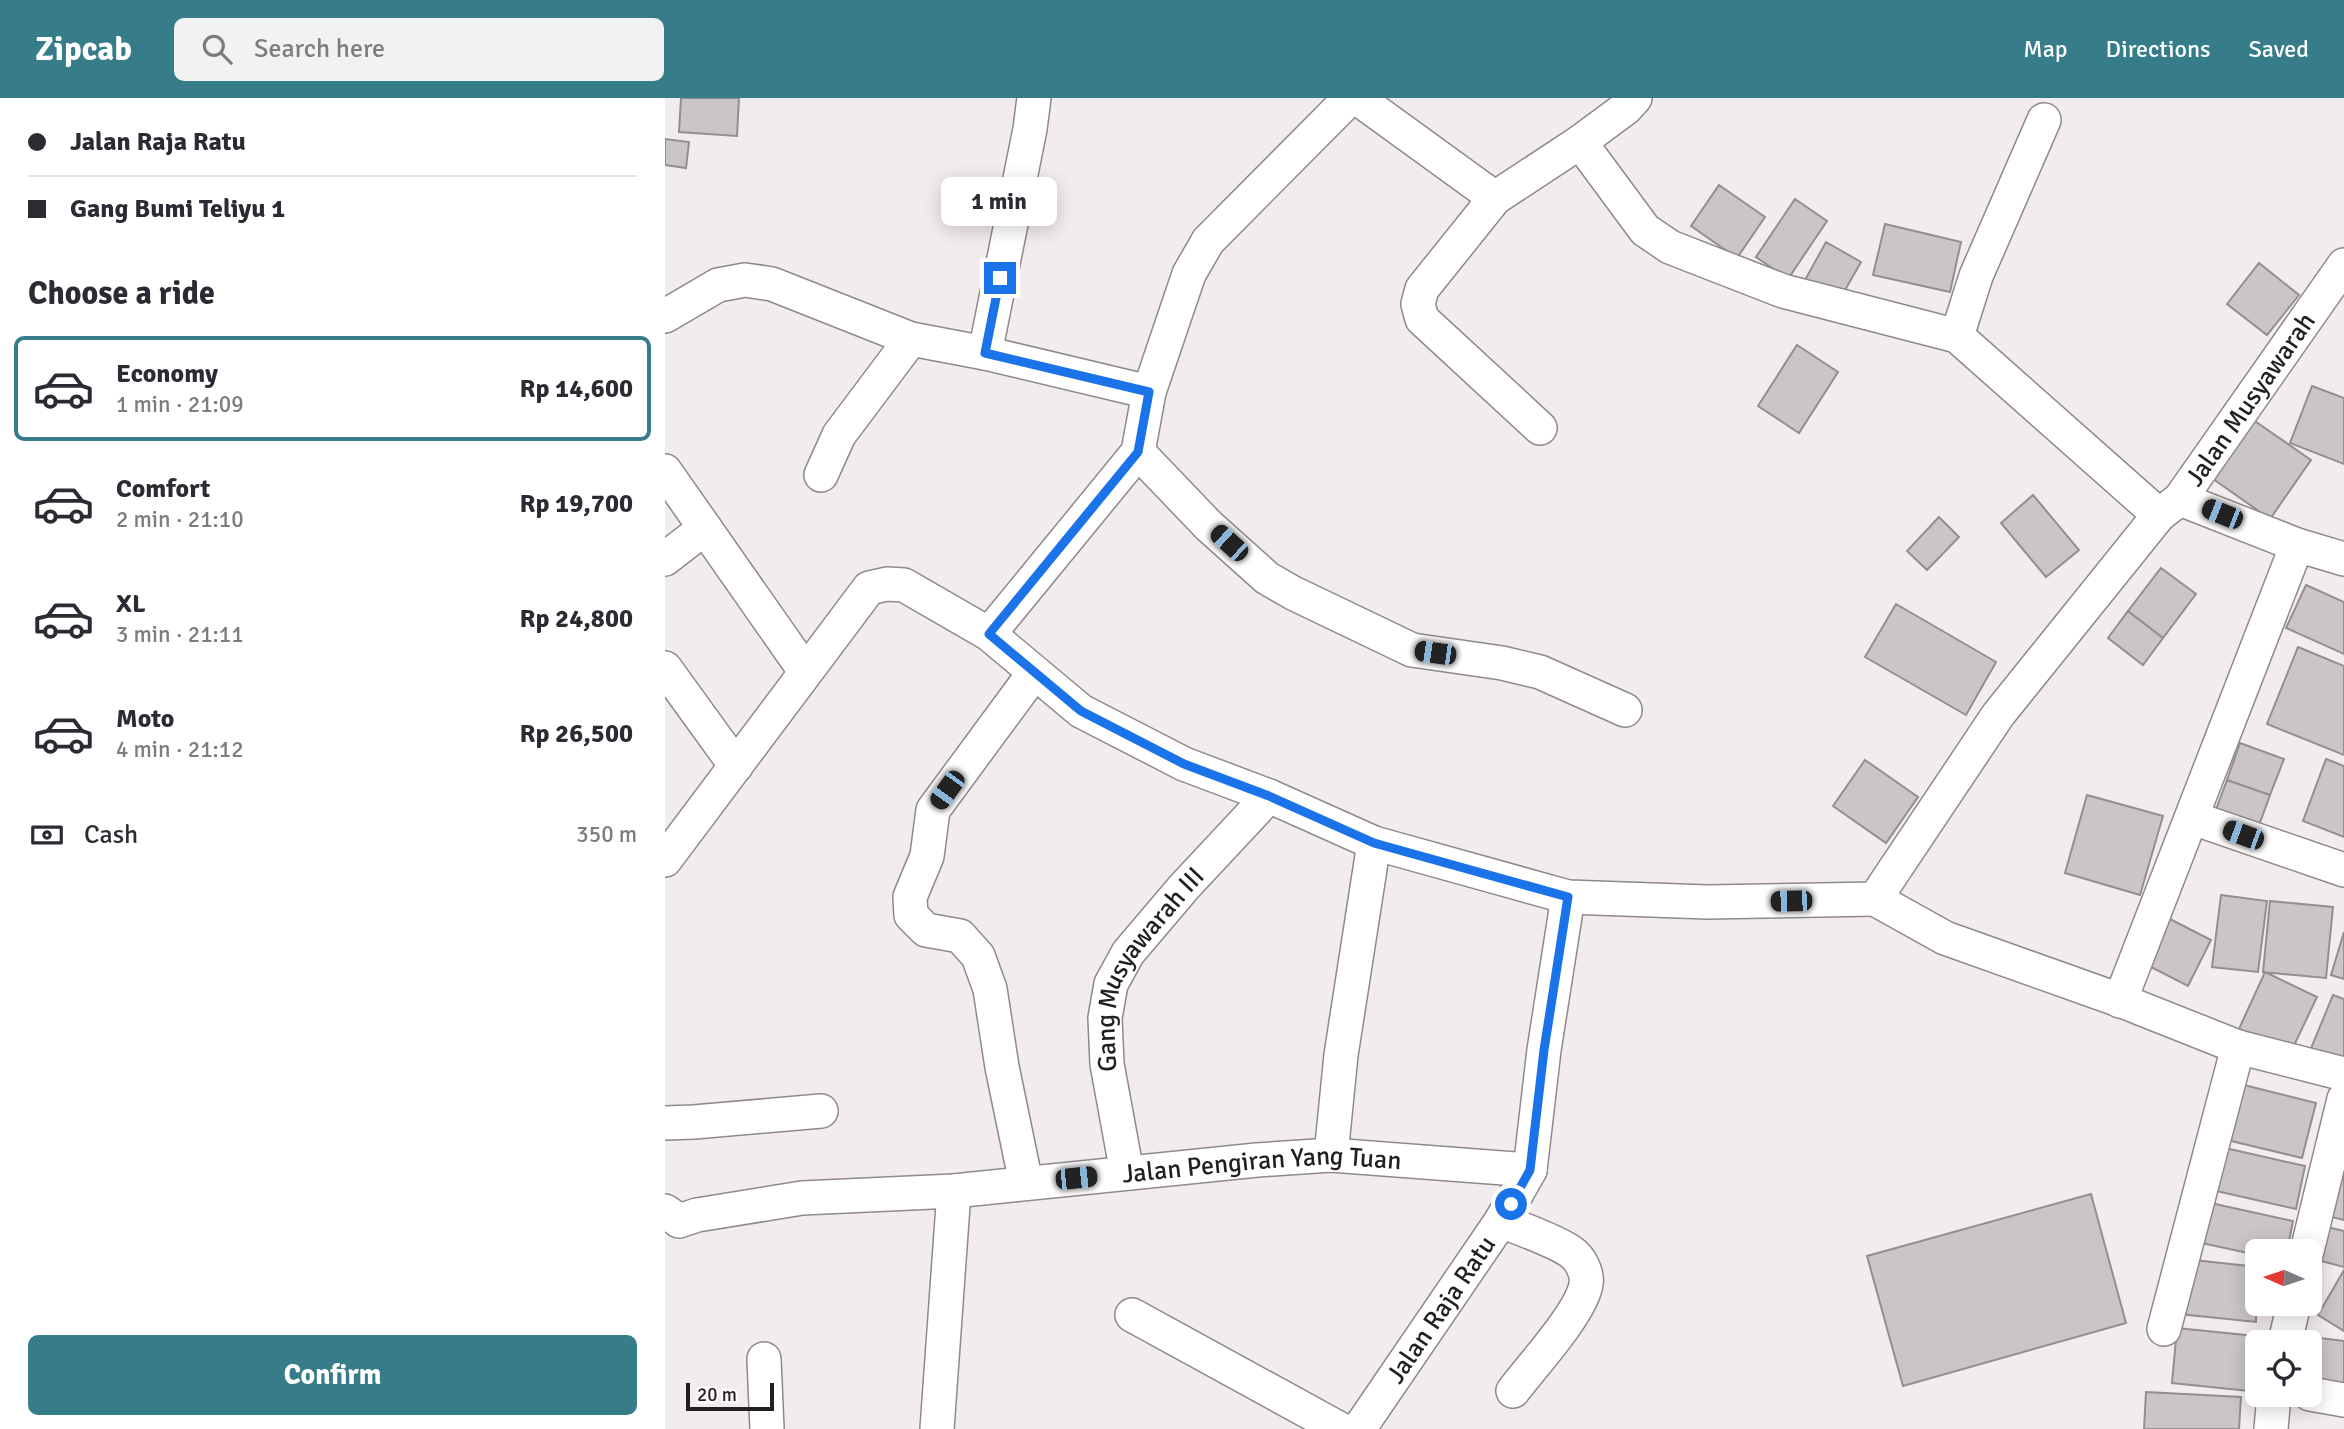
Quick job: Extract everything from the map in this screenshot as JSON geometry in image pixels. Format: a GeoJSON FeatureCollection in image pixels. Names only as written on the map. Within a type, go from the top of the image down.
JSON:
{"type":"FeatureCollection","features":[{"type":"Feature","properties":{"kind":"street"},"geometry":{"type":"LineString","coordinates":[[985,353],[1034,98]]}},
{"type":"Feature","properties":{"kind":"street"},"geometry":{"type":"LineString","coordinates":[[989,634],[1138,452],[1149,392],[1189,274],[1208,241],[1350,98]]}},
{"type":"Feature","properties":{"kind":"street"},"geometry":{"type":"LineString","coordinates":[[1357,98],[1495,198]]}},
{"type":"Feature","properties":{"kind":"street"},"geometry":{"type":"LineString","coordinates":[[1541,428],[1422,319],[1418,304],[1422,289],[1495,198],[1580,142],[1626,108],[1635,98]]}},
{"type":"Feature","properties":{"kind":"street"},"geometry":{"type":"LineString","coordinates":[[1957,337],[1976,276],[2044,120]]}},
{"type":"Feature","properties":{"kind":"street"},"geometry":{"type":"LineString","coordinates":[[1580,142],[1645,230],[1669,247],[1783,291],[1957,337],[2170,507],[2344,559]]}},
{"type":"Feature","properties":{"kind":"street","name":"Jalan Musyawarah"},"geometry":{"type":"LineString","coordinates":[[1875,899],[1997,715],[2170,507],[2344,265]]}},
{"type":"Feature","properties":{"kind":"street"},"geometry":{"type":"LineString","coordinates":[[665,316],[718,285],[745,280],[772,284],[911,339],[985,353],[1149,392]]}},
{"type":"Feature","properties":{"kind":"street"},"geometry":{"type":"LineString","coordinates":[[821,475],[838,435],[911,339]]}},
{"type":"Feature","properties":{"kind":"street"},"geometry":{"type":"LineString","coordinates":[[1138,452],[1209,526],[1267,578],[1293,593],[1412,650],[1503,663],[1540,672],[1625,710]]}},
{"type":"Feature","properties":{"kind":"street"},"geometry":{"type":"LineString","coordinates":[[665,471],[805,671]]}},
{"type":"Feature","properties":{"kind":"street"},"geometry":{"type":"LineString","coordinates":[[665,559],[705,528]]}},
{"type":"Feature","properties":{"kind":"street"},"geometry":{"type":"LineString","coordinates":[[2120,1001],[2297,545]]}},
{"type":"Feature","properties":{"kind":"street"},"geometry":{"type":"LineString","coordinates":[[665,860],[869,588],[904,584],[989,634],[1081,711],[1184,764],[1269,796],[1374,843],[1568,897],[1707,902],[1875,899],[1945,937],[2238,1047],[2344,1074]]}},
{"type":"Feature","properties":{"kind":"street"},"geometry":{"type":"LineString","coordinates":[[665,667],[736,765]]}},
{"type":"Feature","properties":{"kind":"street"},"geometry":{"type":"LineString","coordinates":[[1026,1183],[1002,1067],[990,989],[978,956],[960,936],[926,930],[911,915],[910,897],[927,856],[933,810],[1034,673]]}},
{"type":"Feature","properties":{"kind":"street","name":"Gang Musyawarah III"},"geometry":{"type":"LineString","coordinates":[[1127,1173],[1107,1065],[1105,1018],[1111,984],[1136,943],[1269,796]]}},
{"type":"Feature","properties":{"kind":"street"},"geometry":{"type":"LineString","coordinates":[[2193,818],[2344,870]]}},
{"type":"Feature","properties":{"kind":"street"},"geometry":{"type":"LineString","coordinates":[[1331,1155],[1341,1055],[1374,843]]}},
{"type":"Feature","properties":{"kind":"street","name":"Jalan Raja Ratu"},"geometry":{"type":"LineString","coordinates":[[1359,1429],[1501,1221],[1530,1170],[1544,1050],[1568,897]]}},
{"type":"Feature","properties":{"kind":"street"},"geometry":{"type":"LineString","coordinates":[[2164,1329],[2238,1047]]}},
{"type":"Feature","properties":{"kind":"street"},"geometry":{"type":"LineString","coordinates":[[2310,1239],[2344,1098]]}},
{"type":"Feature","properties":{"kind":"street"},"geometry":{"type":"LineString","coordinates":[[665,1122],[821,1111]]}},
{"type":"Feature","properties":{"kind":"street","name":"Jalan Pengiran Yang Tuan"},"geometry":{"type":"LineString","coordinates":[[670,1219],[802,1198],[954,1191],[1331,1155],[1530,1170]]}},
{"type":"Feature","properties":{"kind":"street"},"geometry":{"type":"LineString","coordinates":[[936,1429],[954,1191]]}},
{"type":"Feature","properties":{"kind":"street"},"geometry":{"type":"LineString","coordinates":[[1501,1221],[1571,1252],[1585,1270],[1587,1283],[1583,1297],[1570,1317],[1513,1391]]}},
{"type":"Feature","properties":{"kind":"street"},"geometry":{"type":"LineString","coordinates":[[1132,1315],[1340,1429]]}},
{"type":"Feature","properties":{"kind":"street"},"geometry":{"type":"LineString","coordinates":[[764,1359],[767,1429]]}},
{"type":"Feature","properties":{"kind":"street"},"geometry":{"type":"LineString","coordinates":[[2322,1396],[2344,1400]]}},
{"type":"Feature","properties":{"kind":"street"},"geometry":{"type":"LineString","coordinates":[[2271,1429],[2273,1407]]}},
{"type":"Feature","properties":{"kind":"building"},"geometry":{"type":"Polygon","coordinates":[[[681,98],[739,98],[737,136],[679,132],[681,98]]]}},
{"type":"Feature","properties":{"kind":"building"},"geometry":{"type":"Polygon","coordinates":[[[665,139],[689,142],[686,168],[665,165],[665,139]]]}},
{"type":"Feature","properties":{"kind":"building"},"geometry":{"type":"Polygon","coordinates":[[[1719,185],[1765,217],[1737,258],[1691,226],[1719,185]]]}},
{"type":"Feature","properties":{"kind":"building"},"geometry":{"type":"Polygon","coordinates":[[[1795,199],[1827,221],[1788,279],[1756,257],[1795,199]]]}},
{"type":"Feature","properties":{"kind":"building"},"geometry":{"type":"Polygon","coordinates":[[[1885,224],[1961,242],[1950,292],[1873,275],[1885,224]]]}},
{"type":"Feature","properties":{"kind":"building"},"geometry":{"type":"Polygon","coordinates":[[[1826,242],[1861,262],[1840,299],[1805,280],[1826,242]]]}},
{"type":"Feature","properties":{"kind":"building"},"geometry":{"type":"Polygon","coordinates":[[[2259,263],[2299,295],[2267,335],[2227,304],[2259,263]]]}},
{"type":"Feature","properties":{"kind":"building"},"geometry":{"type":"Polygon","coordinates":[[[1797,345],[1838,372],[1799,433],[1758,406],[1797,345]]]}},
{"type":"Feature","properties":{"kind":"building"},"geometry":{"type":"Polygon","coordinates":[[[2312,386],[2344,398],[2344,464],[2290,443],[2312,386]]]}},
{"type":"Feature","properties":{"kind":"building"},"geometry":{"type":"Polygon","coordinates":[[[2246,415],[2311,460],[2270,519],[2206,474],[2246,415]]]}},
{"type":"Feature","properties":{"kind":"building"},"geometry":{"type":"Polygon","coordinates":[[[2033,495],[2079,550],[2046,577],[2001,523],[2033,495]]]}},
{"type":"Feature","properties":{"kind":"building"},"geometry":{"type":"Polygon","coordinates":[[[1939,517],[1959,537],[1927,570],[1907,551],[1939,517]]]}},
{"type":"Feature","properties":{"kind":"building"},"geometry":{"type":"Polygon","coordinates":[[[2161,568],[2196,594],[2163,638],[2128,611],[2161,568]]]}},
{"type":"Feature","properties":{"kind":"building"},"geometry":{"type":"Polygon","coordinates":[[[2306,585],[2344,602],[2344,654],[2286,628],[2306,585]]]}},
{"type":"Feature","properties":{"kind":"building"},"geometry":{"type":"Polygon","coordinates":[[[1896,604],[1996,662],[1966,715],[1865,657],[1896,604]]]}},
{"type":"Feature","properties":{"kind":"building"},"geometry":{"type":"Polygon","coordinates":[[[2128,611],[2163,638],[2143,665],[2108,638],[2128,611]]]}},
{"type":"Feature","properties":{"kind":"building"},"geometry":{"type":"Polygon","coordinates":[[[2298,647],[2344,666],[2344,755],[2267,724],[2298,647]]]}},
{"type":"Feature","properties":{"kind":"building"},"geometry":{"type":"Polygon","coordinates":[[[2240,743],[2284,759],[2270,795],[2227,780],[2240,743]]]}},
{"type":"Feature","properties":{"kind":"building"},"geometry":{"type":"Polygon","coordinates":[[[2326,759],[2344,766],[2344,837],[2303,821],[2326,759]]]}},
{"type":"Feature","properties":{"kind":"building"},"geometry":{"type":"Polygon","coordinates":[[[1865,760],[1918,797],[1886,843],[1833,806],[1865,760]]]}},
{"type":"Feature","properties":{"kind":"building"},"geometry":{"type":"Polygon","coordinates":[[[2227,780],[2270,795],[2257,831],[2214,815],[2227,780]]]}},
{"type":"Feature","properties":{"kind":"building"},"geometry":{"type":"Polygon","coordinates":[[[2087,795],[2163,816],[2140,895],[2065,873],[2087,795]]]}},
{"type":"Feature","properties":{"kind":"building"},"geometry":{"type":"Polygon","coordinates":[[[2221,895],[2267,901],[2258,972],[2212,967],[2221,895]]]}},
{"type":"Feature","properties":{"kind":"building"},"geometry":{"type":"Polygon","coordinates":[[[2270,901],[2333,907],[2326,978],[2263,972],[2270,901]]]}},
{"type":"Feature","properties":{"kind":"building"},"geometry":{"type":"Polygon","coordinates":[[[2166,917],[2211,940],[2188,986],[2143,963],[2166,917]]]}},
{"type":"Feature","properties":{"kind":"building"},"geometry":{"type":"Polygon","coordinates":[[[2344,932],[2344,979],[2331,975],[2344,932]]]}},
{"type":"Feature","properties":{"kind":"building"},"geometry":{"type":"Polygon","coordinates":[[[2265,972],[2317,997],[2289,1056],[2238,1031],[2265,972]]]}},
{"type":"Feature","properties":{"kind":"building"},"geometry":{"type":"Polygon","coordinates":[[[2333,995],[2344,999],[2344,1073],[2307,1058],[2333,995]]]}},
{"type":"Feature","properties":{"kind":"building"},"geometry":{"type":"Polygon","coordinates":[[[2240,1084],[2316,1103],[2302,1158],[2227,1140],[2240,1084]]]}},
{"type":"Feature","properties":{"kind":"building"},"geometry":{"type":"Polygon","coordinates":[[[2221,1147],[2305,1166],[2296,1209],[2212,1190],[2221,1147]]]}},
{"type":"Feature","properties":{"kind":"building"},"geometry":{"type":"Polygon","coordinates":[[[2339,1173],[2344,1174],[2344,1220],[2328,1216],[2339,1173]]]}},
{"type":"Feature","properties":{"kind":"building"},"geometry":{"type":"Polygon","coordinates":[[[2091,1194],[2126,1323],[1903,1386],[1867,1256],[2091,1194]]]}},
{"type":"Feature","properties":{"kind":"building"},"geometry":{"type":"Polygon","coordinates":[[[2206,1202],[2293,1221],[2289,1239],[2245,1239],[2245,1252],[2197,1242],[2206,1202]]]}},
{"type":"Feature","properties":{"kind":"building"},"geometry":{"type":"Polygon","coordinates":[[[2319,1225],[2344,1231],[2344,1267],[2322,1261],[2322,1239],[2315,1239],[2319,1225]]]}},
{"type":"Feature","properties":{"kind":"building"},"geometry":{"type":"Polygon","coordinates":[[[2185,1259],[2245,1266],[2245,1316],[2256,1316],[2256,1322],[2179,1314],[2185,1259]]]}},
{"type":"Feature","properties":{"kind":"building"},"geometry":{"type":"Polygon","coordinates":[[[2344,1270],[2344,1331],[2320,1316],[2322,1316],[2322,1308],[2344,1270]]]}},
{"type":"Feature","properties":{"kind":"building"},"geometry":{"type":"Polygon","coordinates":[[[2177,1328],[2245,1335],[2245,1391],[2172,1383],[2177,1328]]]}},
{"type":"Feature","properties":{"kind":"building"},"geometry":{"type":"Polygon","coordinates":[[[2322,1338],[2344,1341],[2344,1394],[2322,1391],[2322,1338]]]}},
{"type":"Feature","properties":{"kind":"building"},"geometry":{"type":"Polygon","coordinates":[[[2146,1392],[2241,1397],[2239,1429],[2144,1429],[2146,1392]]]}},
{"type":"Feature","properties":{"kind":"route"},"geometry":{"type":"LineString","coordinates":[[1000,278],[985,353],[1149,392],[1138,452],[989,634],[1081,711],[1184,764],[1269,796],[1374,843],[1568,897],[1544,1050],[1530,1170],[1511,1204]]}}]}
